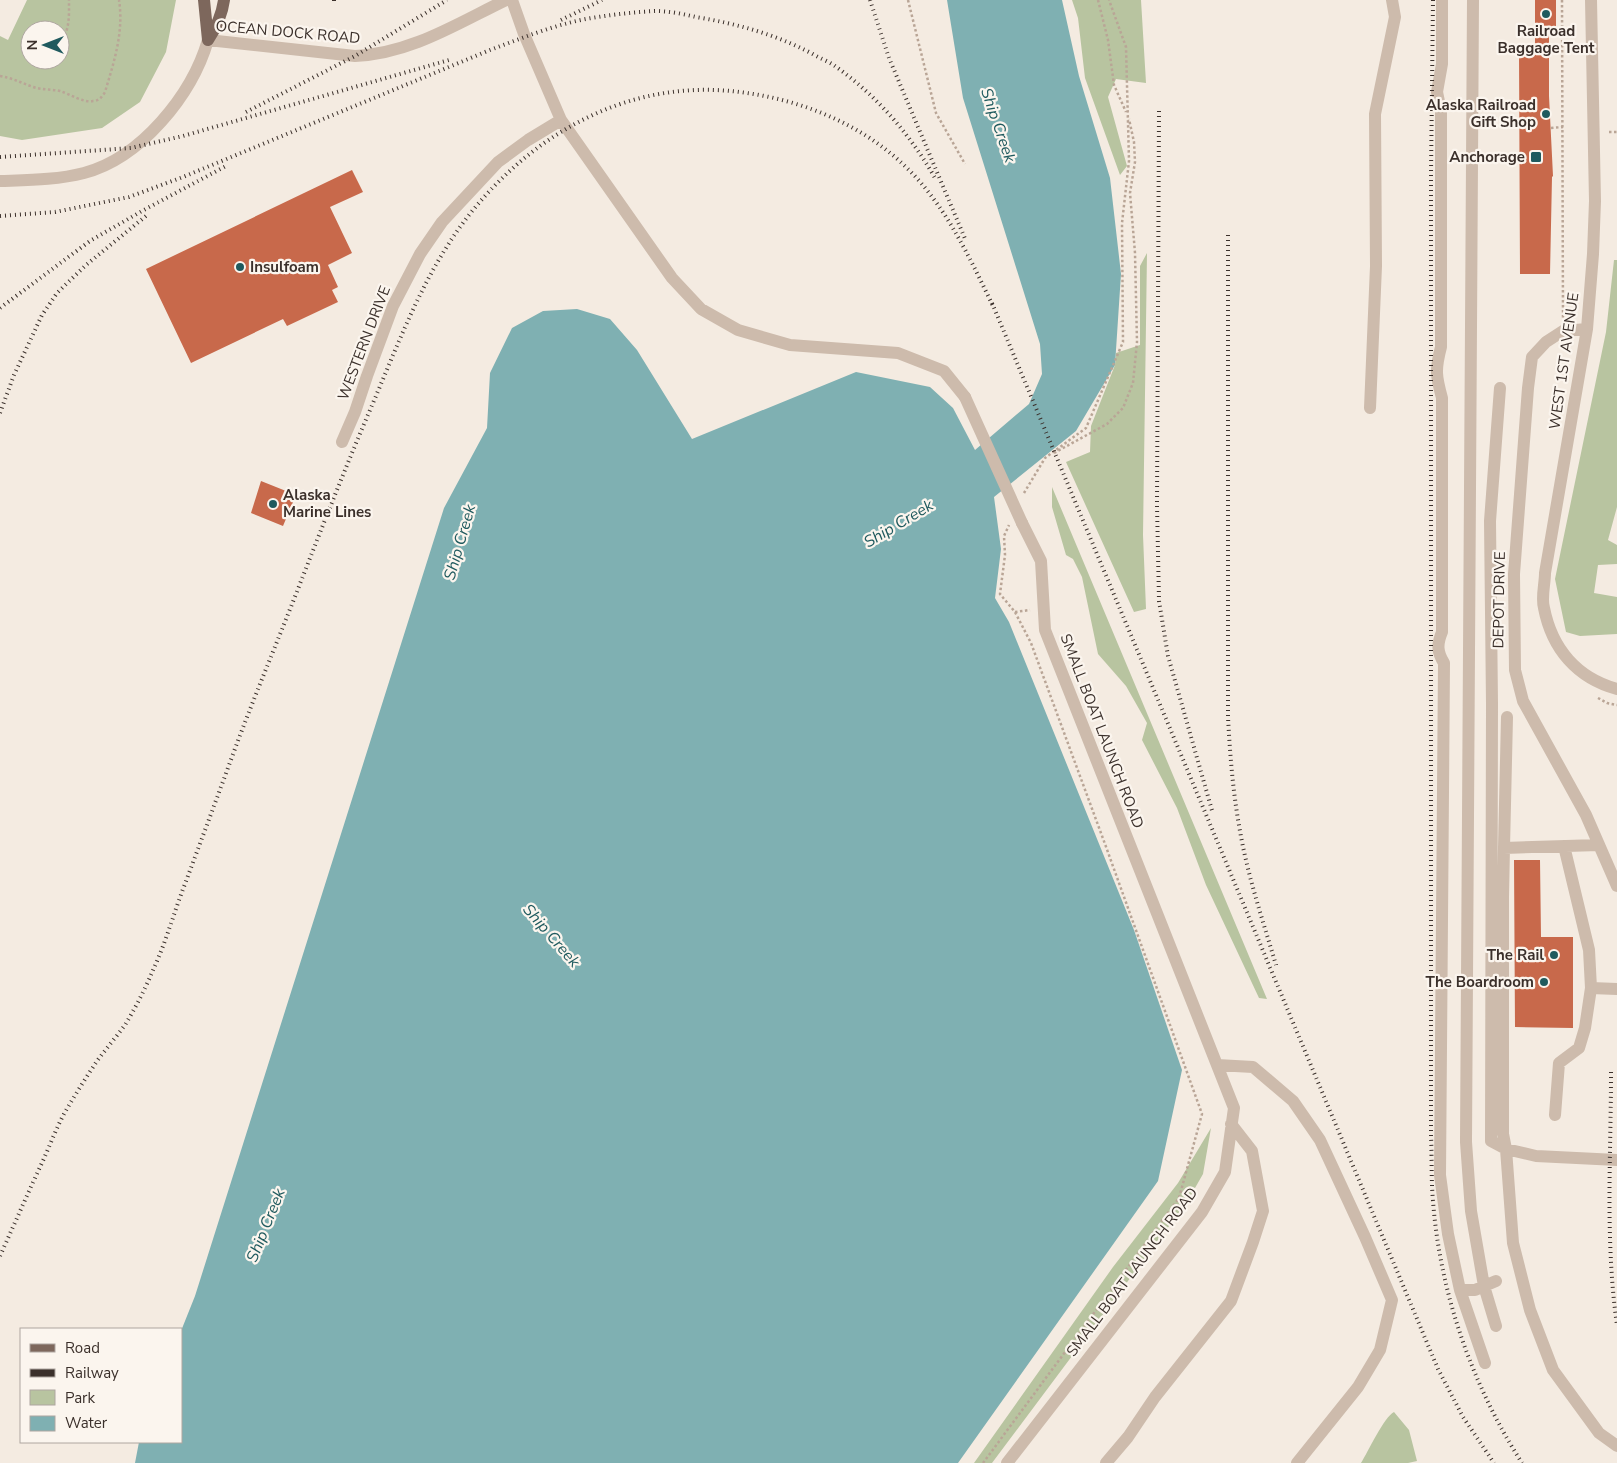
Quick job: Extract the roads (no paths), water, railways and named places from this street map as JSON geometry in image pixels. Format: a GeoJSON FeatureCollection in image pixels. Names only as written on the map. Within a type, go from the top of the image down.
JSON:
{"type":"FeatureCollection","features":[{"type":"Feature","properties":{"kind":"main road"},"geometry":{"type":"LineString","coordinates":[[204,0],[208,40]]}},
{"type":"Feature","properties":{"kind":"main road"},"geometry":{"type":"LineString","coordinates":[[208,40],[216,27],[224,0]]}},
{"type":"Feature","properties":{"kind":"street","name":"OCEAN DOCK ROAD"},"geometry":{"type":"LineString","coordinates":[[0,181],[59,178],[86,172],[120,156],[149,135],[170,112],[198,68],[208,40],[355,56],[371,55],[415,44],[506,0]]}},
{"type":"Feature","properties":{"kind":"street"},"geometry":{"type":"LineString","coordinates":[[512,0],[524,34],[561,120]]}},
{"type":"Feature","properties":{"kind":"street"},"geometry":{"type":"LineString","coordinates":[[1370,408],[1376,266],[1375,114],[1395,17],[1392,0]]}},
{"type":"Feature","properties":{"kind":"street"},"geometry":{"type":"LineString","coordinates":[[1442,0],[1442,64],[1437,92],[1441,111],[1441,347],[1436,377],[1442,398],[1442,632],[1439,640],[1438,654],[1444,664],[1440,1175],[1448,1234],[1460,1290],[1485,1363]]}},
{"type":"Feature","properties":{"kind":"street"},"geometry":{"type":"LineString","coordinates":[[1474,0],[1466,1142],[1471,1211],[1484,1286],[1496,1326]]}},
{"type":"Feature","properties":{"kind":"street","name":"WEST 1ST AVENUE"},"geometry":{"type":"LineString","coordinates":[[1592,0],[1596,201],[1588,329],[1545,574],[1543,606],[1559,650],[1579,671],[1602,685],[1617,689]]}},
{"type":"Feature","properties":{"kind":"street","name":"SMALL BOAT LAUNCH ROAD"},"geometry":{"type":"LineString","coordinates":[[561,120],[672,278],[701,309],[738,330],[790,345],[898,352],[944,371],[965,397],[1022,523],[1042,560],[1045,630],[1234,1108],[1225,1172],[1202,1212],[1007,1463]]}},
{"type":"Feature","properties":{"kind":"street","name":"WESTERN DRIVE"},"geometry":{"type":"LineString","coordinates":[[342,442],[355,412],[393,306],[420,254],[442,222],[498,162],[528,140],[561,120]]}},
{"type":"Feature","properties":{"kind":"street","name":"DEPOT DRIVE"},"geometry":{"type":"LineString","coordinates":[[1588,329],[1563,331],[1546,342],[1532,357],[1514,574],[1515,670],[1523,701],[1586,815],[1617,886]]}},
{"type":"Feature","properties":{"kind":"street"},"geometry":{"type":"LineString","coordinates":[[1500,388],[1490,521],[1492,704],[1491,1141],[1506,1149],[1536,1156],[1617,1160]]}},
{"type":"Feature","properties":{"kind":"street"},"geometry":{"type":"LineString","coordinates":[[1507,717],[1503,897],[1503,1125],[1513,1243],[1530,1310],[1553,1370],[1599,1433],[1617,1446]]}},
{"type":"Feature","properties":{"kind":"street"},"geometry":{"type":"LineString","coordinates":[[1504,848],[1599,845]]}},
{"type":"Feature","properties":{"kind":"street"},"geometry":{"type":"LineString","coordinates":[[1555,1115],[1559,1062],[1579,1048],[1585,1028],[1591,988],[1589,950],[1564,846]]}},
{"type":"Feature","properties":{"kind":"street"},"geometry":{"type":"LineString","coordinates":[[1591,988],[1617,989]]}},
{"type":"Feature","properties":{"kind":"street"},"geometry":{"type":"LineString","coordinates":[[1217,1065],[1253,1067],[1293,1101],[1320,1140],[1392,1300],[1380,1350],[1358,1387],[1297,1463]]}},
{"type":"Feature","properties":{"kind":"street"},"geometry":{"type":"LineString","coordinates":[[1106,1463],[1128,1437],[1155,1397],[1231,1301],[1253,1242],[1263,1211],[1252,1150],[1231,1124]]}},
{"type":"Feature","properties":{"kind":"street"},"geometry":{"type":"LineString","coordinates":[[1460,1290],[1475,1290],[1496,1281]]}},
{"type":"Feature","properties":{"kind":"water","name":"Ship Creek"},"geometry":{"type":"Polygon","coordinates":[[[947,0],[1062,0],[1079,76],[1110,178],[1121,274],[1115,365],[1076,431],[994,497],[1001,549],[995,598],[1009,622],[1134,930],[1182,1070],[1158,1181],[958,1463],[135,1463],[139,1443],[182,1443],[182,1328],[195,1296],[444,508],[487,428],[490,373],[512,328],[543,311],[577,309],[610,319],[637,350],[692,439],[856,372],[930,387],[953,408],[975,450],[1029,404],[1042,374],[1040,344],[963,98],[947,0]]]}},
{"type":"Feature","properties":{"kind":"railway"},"geometry":{"type":"LineString","coordinates":[[246,112],[355,56],[447,0]]}},
{"type":"Feature","properties":{"kind":"railway"},"geometry":{"type":"LineString","coordinates":[[561,20],[602,0]]}},
{"type":"Feature","properties":{"kind":"railway"},"geometry":{"type":"LineString","coordinates":[[870,0],[889,58],[966,241]]}},
{"type":"Feature","properties":{"kind":"railway"},"geometry":{"type":"LineString","coordinates":[[1433,0],[1431,173],[1432,1193],[1443,1270],[1461,1337],[1488,1402],[1522,1463]]}},
{"type":"Feature","properties":{"kind":"railway"},"geometry":{"type":"LineString","coordinates":[[0,216],[55,212],[129,197],[183,177],[530,35],[584,19],[655,11],[681,14],[755,30],[797,46],[832,64],[850,77],[891,116],[915,146],[935,178]]}},
{"type":"Feature","properties":{"kind":"railway"},"geometry":{"type":"LineString","coordinates":[[0,157],[131,148],[183,136],[449,60]]}},
{"type":"Feature","properties":{"kind":"railway"},"geometry":{"type":"LineString","coordinates":[[0,1256],[64,1114],[97,1061],[125,1025],[151,975],[251,708],[349,461],[424,287],[452,238],[496,184],[526,157],[558,134],[592,115],[628,101],[666,93],[706,90],[747,93],[798,104],[846,124],[868,137],[909,169],[946,217],[994,308]]}},
{"type":"Feature","properties":{"kind":"railway"},"geometry":{"type":"LineString","coordinates":[[1159,111],[1157,505],[1159,601],[1168,656],[1213,814]]}},
{"type":"Feature","properties":{"kind":"railway"},"geometry":{"type":"LineString","coordinates":[[0,308],[90,241],[226,166]]}},
{"type":"Feature","properties":{"kind":"railway"},"geometry":{"type":"LineString","coordinates":[[0,413],[14,375],[42,315],[57,293],[86,265],[146,216]]}},
{"type":"Feature","properties":{"kind":"railway"},"geometry":{"type":"LineString","coordinates":[[1228,235],[1228,717],[1235,802],[1243,848],[1276,965]]}},
{"type":"Feature","properties":{"kind":"railway"},"geometry":{"type":"LineString","coordinates":[[992,303],[1438,1369],[1463,1417],[1494,1463]]}},
{"type":"Feature","properties":{"kind":"railway"},"geometry":{"type":"LineString","coordinates":[[1611,1072],[1610,1231],[1613,1294],[1617,1325]]}},
{"type":"Feature","properties":{"kind":"place","name":"Railroad Baggage Tent"},"geometry":{"type":"Point","coordinates":[1546,14]}},
{"type":"Feature","properties":{"kind":"place","name":"Alaska Railroad Gift Shop"},"geometry":{"type":"Point","coordinates":[1546,114]}},
{"type":"Feature","properties":{"kind":"place","name":"Anchorage"},"geometry":{"type":"Point","coordinates":[1536,157]}},
{"type":"Feature","properties":{"kind":"place","name":"Insulfoam"},"geometry":{"type":"Point","coordinates":[240,267]}},
{"type":"Feature","properties":{"kind":"place","name":"Alaska Marine Lines"},"geometry":{"type":"Point","coordinates":[273,504]}},
{"type":"Feature","properties":{"kind":"place","name":"The Rail"},"geometry":{"type":"Point","coordinates":[1554,955]}},
{"type":"Feature","properties":{"kind":"place","name":"The Boardroom"},"geometry":{"type":"Point","coordinates":[1544,982]}}]}
